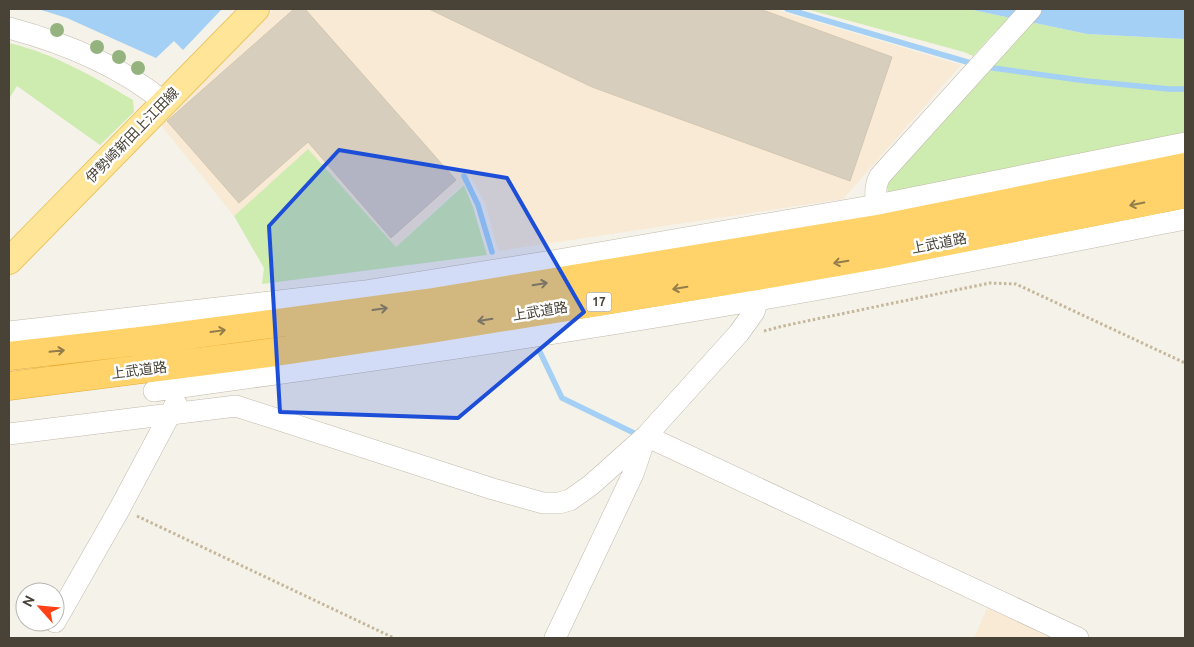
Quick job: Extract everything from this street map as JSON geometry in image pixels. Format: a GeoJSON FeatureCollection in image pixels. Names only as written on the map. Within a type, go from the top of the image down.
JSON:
{"type":"FeatureCollection","features":[{"type":"Feature","properties":{"kind":"highway","name":"上武道路"},"geometry":{"type":"LineString","coordinates":[[9,386],[269,364],[431,329],[883,241],[1185,167]]}},
{"type":"Feature","properties":{"kind":"highway","name":"上武道路"},"geometry":{"type":"LineString","coordinates":[[9,356],[148,329],[427,303],[883,241],[1185,194]]}},
{"type":"Feature","properties":{"kind":"main road","name":"伊勢崎新田上江田線"},"geometry":{"type":"LineString","coordinates":[[9,261],[256,9]]}},
{"type":"Feature","properties":{"kind":"street"},"geometry":{"type":"LineString","coordinates":[[883,241],[875,190],[876,182],[1031,9]]}},
{"type":"Feature","properties":{"kind":"street"},"geometry":{"type":"LineString","coordinates":[[9,28],[82,52],[116,69],[164,102]]}},
{"type":"Feature","properties":{"kind":"street"},"geometry":{"type":"LineString","coordinates":[[154,391],[176,388],[269,364],[546,335],[758,300],[883,241],[1185,143]]}},
{"type":"Feature","properties":{"kind":"street"},"geometry":{"type":"LineString","coordinates":[[883,241],[1185,219]]}},
{"type":"Feature","properties":{"kind":"street"},"geometry":{"type":"LineString","coordinates":[[9,434],[236,406],[493,489],[543,503],[559,503],[576,496],[606,473],[646,436],[739,333],[754,312],[758,300]]}},
{"type":"Feature","properties":{"kind":"street"},"geometry":{"type":"LineString","coordinates":[[9,332],[148,329]]}},
{"type":"Feature","properties":{"kind":"street"},"geometry":{"type":"LineString","coordinates":[[65,604],[120,508],[176,402],[176,388]]}},
{"type":"Feature","properties":{"kind":"street"},"geometry":{"type":"LineString","coordinates":[[555,638],[633,474],[646,436]]}},
{"type":"Feature","properties":{"kind":"street"},"geometry":{"type":"LineString","coordinates":[[646,436],[1078,638]]}},
{"type":"Feature","properties":{"kind":"path"},"geometry":{"type":"LineString","coordinates":[[739,333],[750,335],[783,326],[990,283],[1016,284],[1185,363]]}},
{"type":"Feature","properties":{"kind":"path"},"geometry":{"type":"LineString","coordinates":[[120,508],[394,638]]}},
{"type":"Feature","properties":{"kind":"highlighted area"},"geometry":{"type":"Polygon","coordinates":[[[339,150],[507,178],[584,312],[458,418],[280,412],[269,226],[339,150]]]}},
{"type":"Feature","properties":{"kind":"shaded area"},"geometry":{"type":"Polygon","coordinates":[[[274,9],[773,9],[961,65],[843,199],[498,251],[486,205],[471,177],[396,247],[308,149],[234,216],[160,124],[274,9]]]}},
{"type":"Feature","properties":{"kind":"shaded area"},"geometry":{"type":"Polygon","coordinates":[[[987,608],[1052,638],[974,638],[987,608]]]}},
{"type":"Feature","properties":{"kind":"green space"},"geometry":{"type":"Polygon","coordinates":[[[806,9],[968,9],[1087,34],[1185,39],[1185,138],[888,194],[887,186],[889,181],[1013,41],[997,30],[973,56],[806,9]]]}},
{"type":"Feature","properties":{"kind":"green space"},"geometry":{"type":"Polygon","coordinates":[[[9,43],[57,59],[103,83],[133,100],[134,112],[100,145],[17,86],[9,99],[9,43]]]}},
{"type":"Feature","properties":{"kind":"green space"},"geometry":{"type":"Polygon","coordinates":[[[308,149],[396,247],[464,185],[473,207],[487,255],[262,284],[264,268],[234,216],[308,149]]]}},
{"type":"Feature","properties":{"kind":"water"},"geometry":{"type":"Polygon","coordinates":[[[38,9],[222,9],[183,50],[174,41],[156,58],[67,18],[38,9]]]}},
{"type":"Feature","properties":{"kind":"water"},"geometry":{"type":"Polygon","coordinates":[[[968,9],[1185,9],[1185,39],[1087,34],[968,9]]]}},
{"type":"Feature","properties":{"kind":"building"},"geometry":{"type":"Polygon","coordinates":[[[294,9],[305,9],[456,180],[391,238],[308,142],[239,203],[167,121],[294,9]]]}},
{"type":"Feature","properties":{"kind":"building"},"geometry":{"type":"Polygon","coordinates":[[[429,9],[760,9],[892,57],[850,181],[592,87],[429,9]]]}},
{"type":"Feature","properties":{"kind":"waterway"},"geometry":{"type":"LineString","coordinates":[[787,9],[974,64]]}},
{"type":"Feature","properties":{"kind":"waterway"},"geometry":{"type":"LineString","coordinates":[[986,67],[1087,81],[1185,89]]}},
{"type":"Feature","properties":{"kind":"waterway"},"geometry":{"type":"LineString","coordinates":[[464,176],[478,205],[492,252]]}},
{"type":"Feature","properties":{"kind":"waterway"},"geometry":{"type":"LineString","coordinates":[[540,352],[562,398],[634,433]]}}]}
